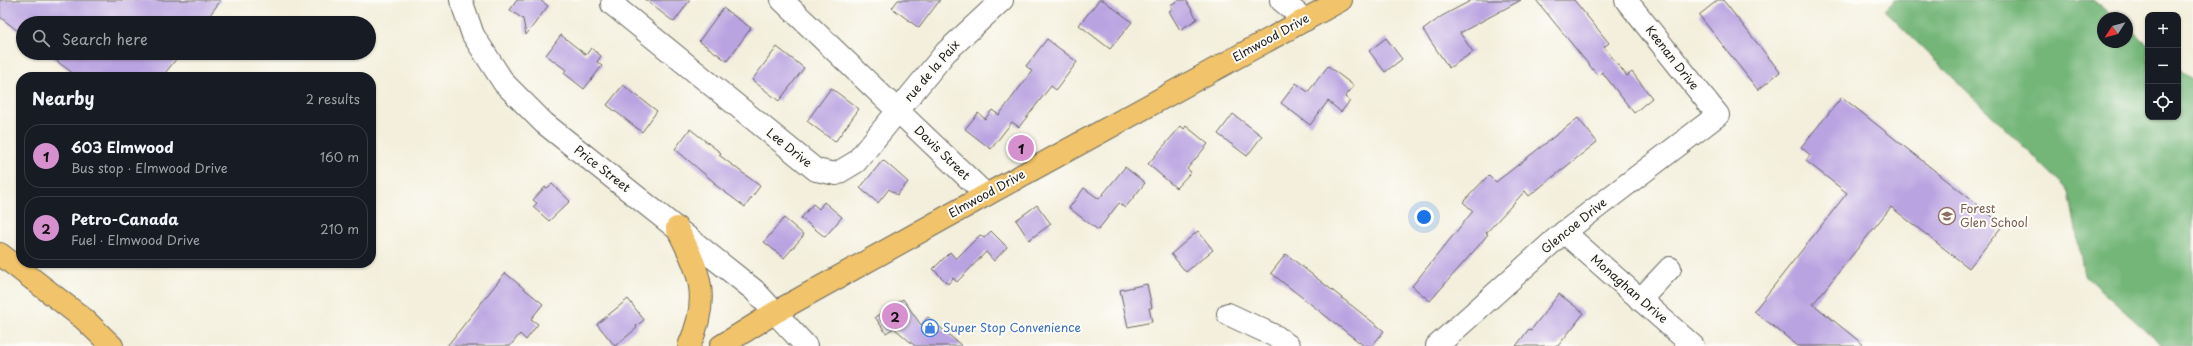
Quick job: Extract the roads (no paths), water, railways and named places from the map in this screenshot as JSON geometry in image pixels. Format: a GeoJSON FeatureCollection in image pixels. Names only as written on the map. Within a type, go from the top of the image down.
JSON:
{"type":"FeatureCollection","features":[{"type":"Feature","properties":{"kind":"main road","name":"Elmwood Drive"},"geometry":{"type":"LineString","coordinates":[[721,346],[774,313],[1341,0]]}},
{"type":"Feature","properties":{"kind":"main road"},"geometry":{"type":"LineString","coordinates":[[677,228],[696,265],[702,295],[698,326],[689,346]]}},
{"type":"Feature","properties":{"kind":"main road"},"geometry":{"type":"LineString","coordinates":[[0,254],[16,267]]}},
{"type":"Feature","properties":{"kind":"main road"},"geometry":{"type":"LineString","coordinates":[[18,268],[84,320],[112,346]]}},
{"type":"Feature","properties":{"kind":"street","name":"Price Street"},"geometry":{"type":"LineString","coordinates":[[461,0],[473,35],[504,83],[544,123],[754,290],[806,346]]}},
{"type":"Feature","properties":{"kind":"street","name":"Lee Drive"},"geometry":{"type":"LineString","coordinates":[[615,0],[612,4],[816,170],[836,174],[856,162],[899,110]]}},
{"type":"Feature","properties":{"kind":"street"},"geometry":{"type":"LineString","coordinates":[[782,0],[899,110]]}},
{"type":"Feature","properties":{"kind":"street","name":"rue de la Paix"},"geometry":{"type":"LineString","coordinates":[[899,110],[946,52],[1002,0]]}},
{"type":"Feature","properties":{"kind":"street"},"geometry":{"type":"LineString","coordinates":[[1281,0],[1304,20]]}},
{"type":"Feature","properties":{"kind":"street","name":"Keenan Drive"},"geometry":{"type":"LineString","coordinates":[[1626,0],[1718,116]]}},
{"type":"Feature","properties":{"kind":"street","name":"Davis Street"},"geometry":{"type":"LineString","coordinates":[[899,110],[986,195]]}},
{"type":"Feature","properties":{"kind":"street","name":"Glencoe Drive"},"geometry":{"type":"LineString","coordinates":[[1437,346],[1564,232],[1718,116]]}},
{"type":"Feature","properties":{"kind":"street","name":"Monaghan Drive"},"geometry":{"type":"LineString","coordinates":[[1564,232],[1693,346]]}},
{"type":"Feature","properties":{"kind":"street"},"geometry":{"type":"LineString","coordinates":[[1640,300],[1670,268]]}},
{"type":"Feature","properties":{"kind":"street"},"geometry":{"type":"LineString","coordinates":[[1228,314],[1277,337],[1289,346]]}},
{"type":"Feature","properties":{"kind":"place","name":"603 Elmwood"},"geometry":{"type":"Point","coordinates":[1021,148]}},
{"type":"Feature","properties":{"kind":"place","name":"Forest Glen School"},"geometry":{"type":"Point","coordinates":[1947,216]}},
{"type":"Feature","properties":{"kind":"place","name":"Petro-Canada"},"geometry":{"type":"Point","coordinates":[895,316]}},
{"type":"Feature","properties":{"kind":"place","name":"Super Stop Convenience"},"geometry":{"type":"Point","coordinates":[930,328]}}]}
